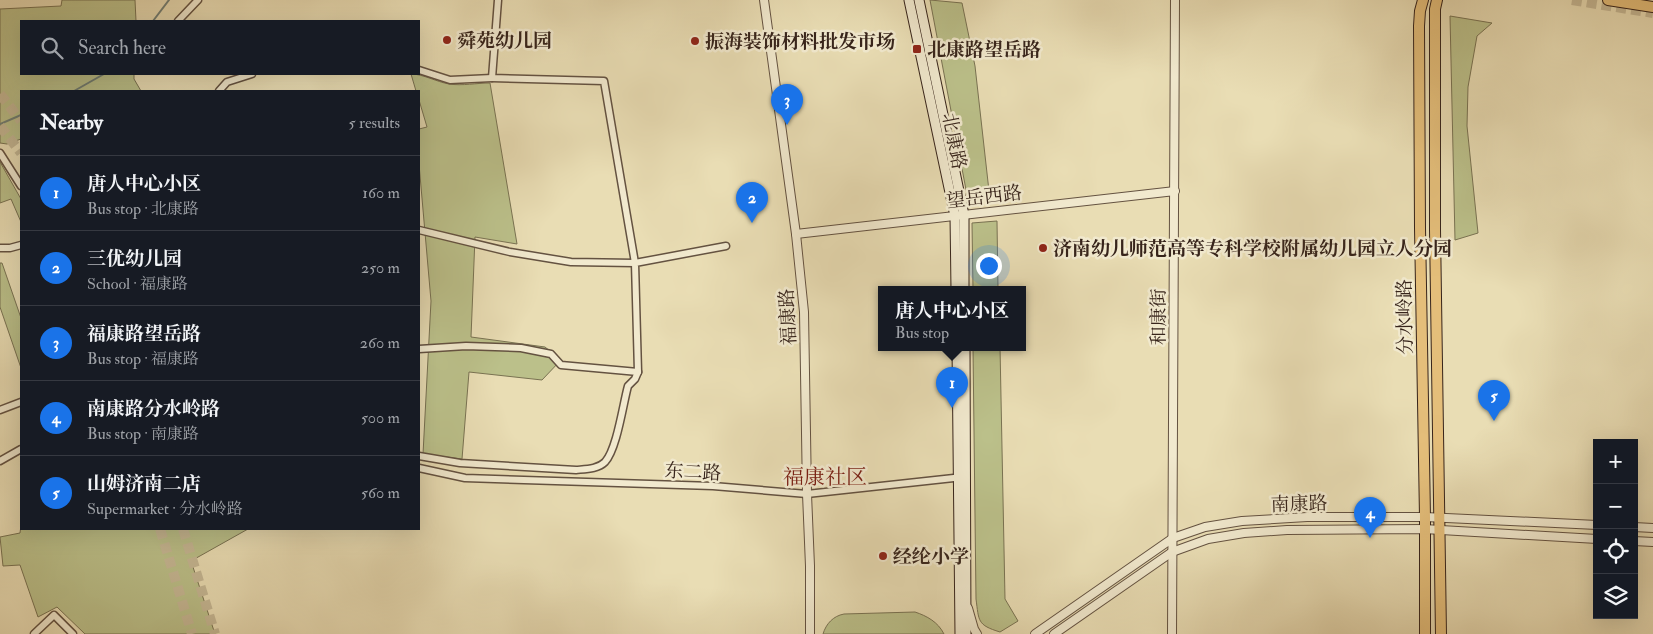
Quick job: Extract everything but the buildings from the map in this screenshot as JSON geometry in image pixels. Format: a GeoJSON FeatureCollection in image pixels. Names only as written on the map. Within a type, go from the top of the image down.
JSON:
{"type":"FeatureCollection","features":[{"type":"Feature","properties":{"kind":"main road","name":"北康路"},"geometry":{"type":"LineString","coordinates":[[910,0],[959,215],[956,286]]}},
{"type":"Feature","properties":{"kind":"main road","name":"北康路"},"geometry":{"type":"LineString","coordinates":[[919,0],[959,215],[964,286]]}},
{"type":"Feature","properties":{"kind":"main road","name":"分水岭路"},"geometry":{"type":"LineString","coordinates":[[1423,0],[1419,26],[1425,634]]}},
{"type":"Feature","properties":{"kind":"main road","name":"分水岭路"},"geometry":{"type":"LineString","coordinates":[[1438,0],[1435,9],[1434,230],[1441,634]]}},
{"type":"Feature","properties":{"kind":"main road"},"geometry":{"type":"LineString","coordinates":[[1608,0],[1653,8]]}},
{"type":"Feature","properties":{"kind":"main road"},"geometry":{"type":"LineString","coordinates":[[957,351],[963,477],[966,634]]}},
{"type":"Feature","properties":{"kind":"main road"},"geometry":{"type":"LineString","coordinates":[[960,634],[965,351]]}},
{"type":"Feature","properties":{"kind":"street"},"geometry":{"type":"LineString","coordinates":[[179,20],[198,0]]}},
{"type":"Feature","properties":{"kind":"street"},"geometry":{"type":"LineString","coordinates":[[492,78],[498,0]]}},
{"type":"Feature","properties":{"kind":"street","name":"福康路"},"geometry":{"type":"LineString","coordinates":[[764,0],[796,234],[804,312],[810,634]]}},
{"type":"Feature","properties":{"kind":"street","name":"和康街"},"geometry":{"type":"LineString","coordinates":[[1172,634],[1175,191],[1174,0]]}},
{"type":"Feature","properties":{"kind":"street"},"geometry":{"type":"LineString","coordinates":[[420,70],[450,80],[492,78],[604,81],[635,263],[638,372],[635,379],[628,386],[612,451],[604,463],[592,469],[576,470],[460,463],[420,456]]}},
{"type":"Feature","properties":{"kind":"street"},"geometry":{"type":"LineString","coordinates":[[220,90],[227,82],[249,75]]}},
{"type":"Feature","properties":{"kind":"street"},"geometry":{"type":"LineString","coordinates":[[0,153],[20,184]]}},
{"type":"Feature","properties":{"kind":"street","name":"望岳西路"},"geometry":{"type":"LineString","coordinates":[[796,234],[1175,191]]}},
{"type":"Feature","properties":{"kind":"street"},"geometry":{"type":"LineString","coordinates":[[1420,228],[1434,230]]}},
{"type":"Feature","properties":{"kind":"street"},"geometry":{"type":"LineString","coordinates":[[420,230],[510,252],[571,262],[635,263],[726,246]]}},
{"type":"Feature","properties":{"kind":"street"},"geometry":{"type":"LineString","coordinates":[[0,248],[20,245]]}},
{"type":"Feature","properties":{"kind":"street"},"geometry":{"type":"LineString","coordinates":[[420,349],[466,346],[521,348],[551,354],[560,365],[638,372]]}},
{"type":"Feature","properties":{"kind":"street"},"geometry":{"type":"LineString","coordinates":[[0,410],[20,402]]}},
{"type":"Feature","properties":{"kind":"street"},"geometry":{"type":"LineString","coordinates":[[0,461],[20,450]]}},
{"type":"Feature","properties":{"kind":"street","name":"东二路"},"geometry":{"type":"LineString","coordinates":[[420,468],[465,478],[713,486],[807,494],[963,477]]}},
{"type":"Feature","properties":{"kind":"street","name":"南康路"},"geometry":{"type":"LineString","coordinates":[[1035,634],[1173,538],[1205,527],[1242,521],[1307,517],[1425,517],[1593,525]]}},
{"type":"Feature","properties":{"kind":"street"},"geometry":{"type":"LineString","coordinates":[[1638,527],[1653,528]]}},
{"type":"Feature","properties":{"kind":"street","name":"南康路"},"geometry":{"type":"LineString","coordinates":[[1054,634],[1172,552],[1208,539],[1244,533],[1287,530],[1424,529],[1593,539]]}},
{"type":"Feature","properties":{"kind":"street"},"geometry":{"type":"LineString","coordinates":[[1638,541],[1653,542]]}},
{"type":"Feature","properties":{"kind":"street"},"geometry":{"type":"LineString","coordinates":[[966,601],[977,634]]}},
{"type":"Feature","properties":{"kind":"street"},"geometry":{"type":"LineString","coordinates":[[34,634],[54,615],[73,634]]}},
{"type":"Feature","properties":{"kind":"green space"},"geometry":{"type":"Polygon","coordinates":[[[62,0],[135,0],[136,20],[20,20],[20,75],[134,75],[134,79],[140,90],[20,90],[20,139],[7,144],[0,143],[0,9],[61,6],[62,0]]]}},
{"type":"Feature","properties":{"kind":"green space"},"geometry":{"type":"Polygon","coordinates":[[[930,0],[962,3],[975,66],[989,191],[967,195],[930,0]]]}},
{"type":"Feature","properties":{"kind":"green space"},"geometry":{"type":"Polygon","coordinates":[[[1450,16],[1492,23],[1477,36],[1468,87],[1467,126],[1478,233],[1455,240],[1450,16]]]}},
{"type":"Feature","properties":{"kind":"green space"},"geometry":{"type":"Polygon","coordinates":[[[411,75],[420,75],[449,84],[490,83],[517,244],[475,237],[471,337],[545,347],[561,360],[542,380],[469,372],[462,459],[423,454],[431,301],[420,175],[420,129],[427,127],[420,103],[420,90],[416,90],[411,75]]]}},
{"type":"Feature","properties":{"kind":"green space"},"geometry":{"type":"Polygon","coordinates":[[[0,162],[20,197],[20,220],[11,199],[0,203],[0,162]]]}},
{"type":"Feature","properties":{"kind":"green space"},"geometry":{"type":"Polygon","coordinates":[[[997,221],[998,286],[973,286],[972,223],[997,221]]]}},
{"type":"Feature","properties":{"kind":"green space"},"geometry":{"type":"Polygon","coordinates":[[[0,263],[2,263],[20,315],[20,365],[0,307],[0,263]]]}},
{"type":"Feature","properties":{"kind":"green space"},"geometry":{"type":"Polygon","coordinates":[[[973,351],[1000,351],[1005,599],[1018,621],[1000,632],[987,627],[979,617],[976,599],[973,351]]]}},
{"type":"Feature","properties":{"kind":"green space"},"geometry":{"type":"Polygon","coordinates":[[[20,530],[246,530],[191,561],[215,634],[85,634],[57,607],[38,617],[20,565],[3,566],[0,537],[20,533],[20,530]]]}},
{"type":"Feature","properties":{"kind":"green space"},"geometry":{"type":"Polygon","coordinates":[[[915,612],[932,620],[944,634],[823,634],[830,621],[844,614],[915,612]]]}},
{"type":"Feature","properties":{"kind":"waterway"},"geometry":{"type":"LineString","coordinates":[[154,20],[169,0]]}},
{"type":"Feature","properties":{"kind":"waterway"},"geometry":{"type":"LineString","coordinates":[[76,90],[102,75]]}},
{"type":"Feature","properties":{"kind":"waterway"},"geometry":{"type":"LineString","coordinates":[[0,124],[20,115]]}},
{"type":"Feature","properties":{"kind":"tunnel"},"geometry":{"type":"LineString","coordinates":[[1572,0],[1653,13]]}},
{"type":"Feature","properties":{"kind":"tunnel"},"geometry":{"type":"LineString","coordinates":[[0,94],[20,120]]}},
{"type":"Feature","properties":{"kind":"tunnel"},"geometry":{"type":"LineString","coordinates":[[0,126],[20,152]]}},
{"type":"Feature","properties":{"kind":"tunnel"},"geometry":{"type":"LineString","coordinates":[[160,530],[192,634]]}},
{"type":"Feature","properties":{"kind":"tunnel"},"geometry":{"type":"LineString","coordinates":[[183,530],[215,634]]}},
{"type":"Feature","properties":{"kind":"place","name":"舜苑幼儿园"},"geometry":{"type":"Point","coordinates":[447,40]}},
{"type":"Feature","properties":{"kind":"place","name":"振海装饰材料批发市场"},"geometry":{"type":"Point","coordinates":[695,41]}},
{"type":"Feature","properties":{"kind":"place","name":"北康路望岳路"},"geometry":{"type":"Point","coordinates":[917,49]}},
{"type":"Feature","properties":{"kind":"place","name":"福康路望岳路"},"geometry":{"type":"Point","coordinates":[787,125]}},
{"type":"Feature","properties":{"kind":"place","name":"三优幼儿园"},"geometry":{"type":"Point","coordinates":[752,223]}},
{"type":"Feature","properties":{"kind":"place","name":"济南幼儿师范高等专科学校附属幼儿园立人分园"},"geometry":{"type":"Point","coordinates":[1043,248]}},
{"type":"Feature","properties":{"kind":"place","name":"唐人中心小区"},"geometry":{"type":"Point","coordinates":[952,408]}},
{"type":"Feature","properties":{"kind":"place","name":"山姆济南二店"},"geometry":{"type":"Point","coordinates":[1494,421]}},
{"type":"Feature","properties":{"kind":"place","name":"南康路分水岭路"},"geometry":{"type":"Point","coordinates":[1370,538]}},
{"type":"Feature","properties":{"kind":"place","name":"经纶小学"},"geometry":{"type":"Point","coordinates":[883,556]}},
{"type":"Feature","properties":{"kind":"district","name":"福康社区"},"geometry":{"type":"Point","coordinates":[825,477]}}]}
